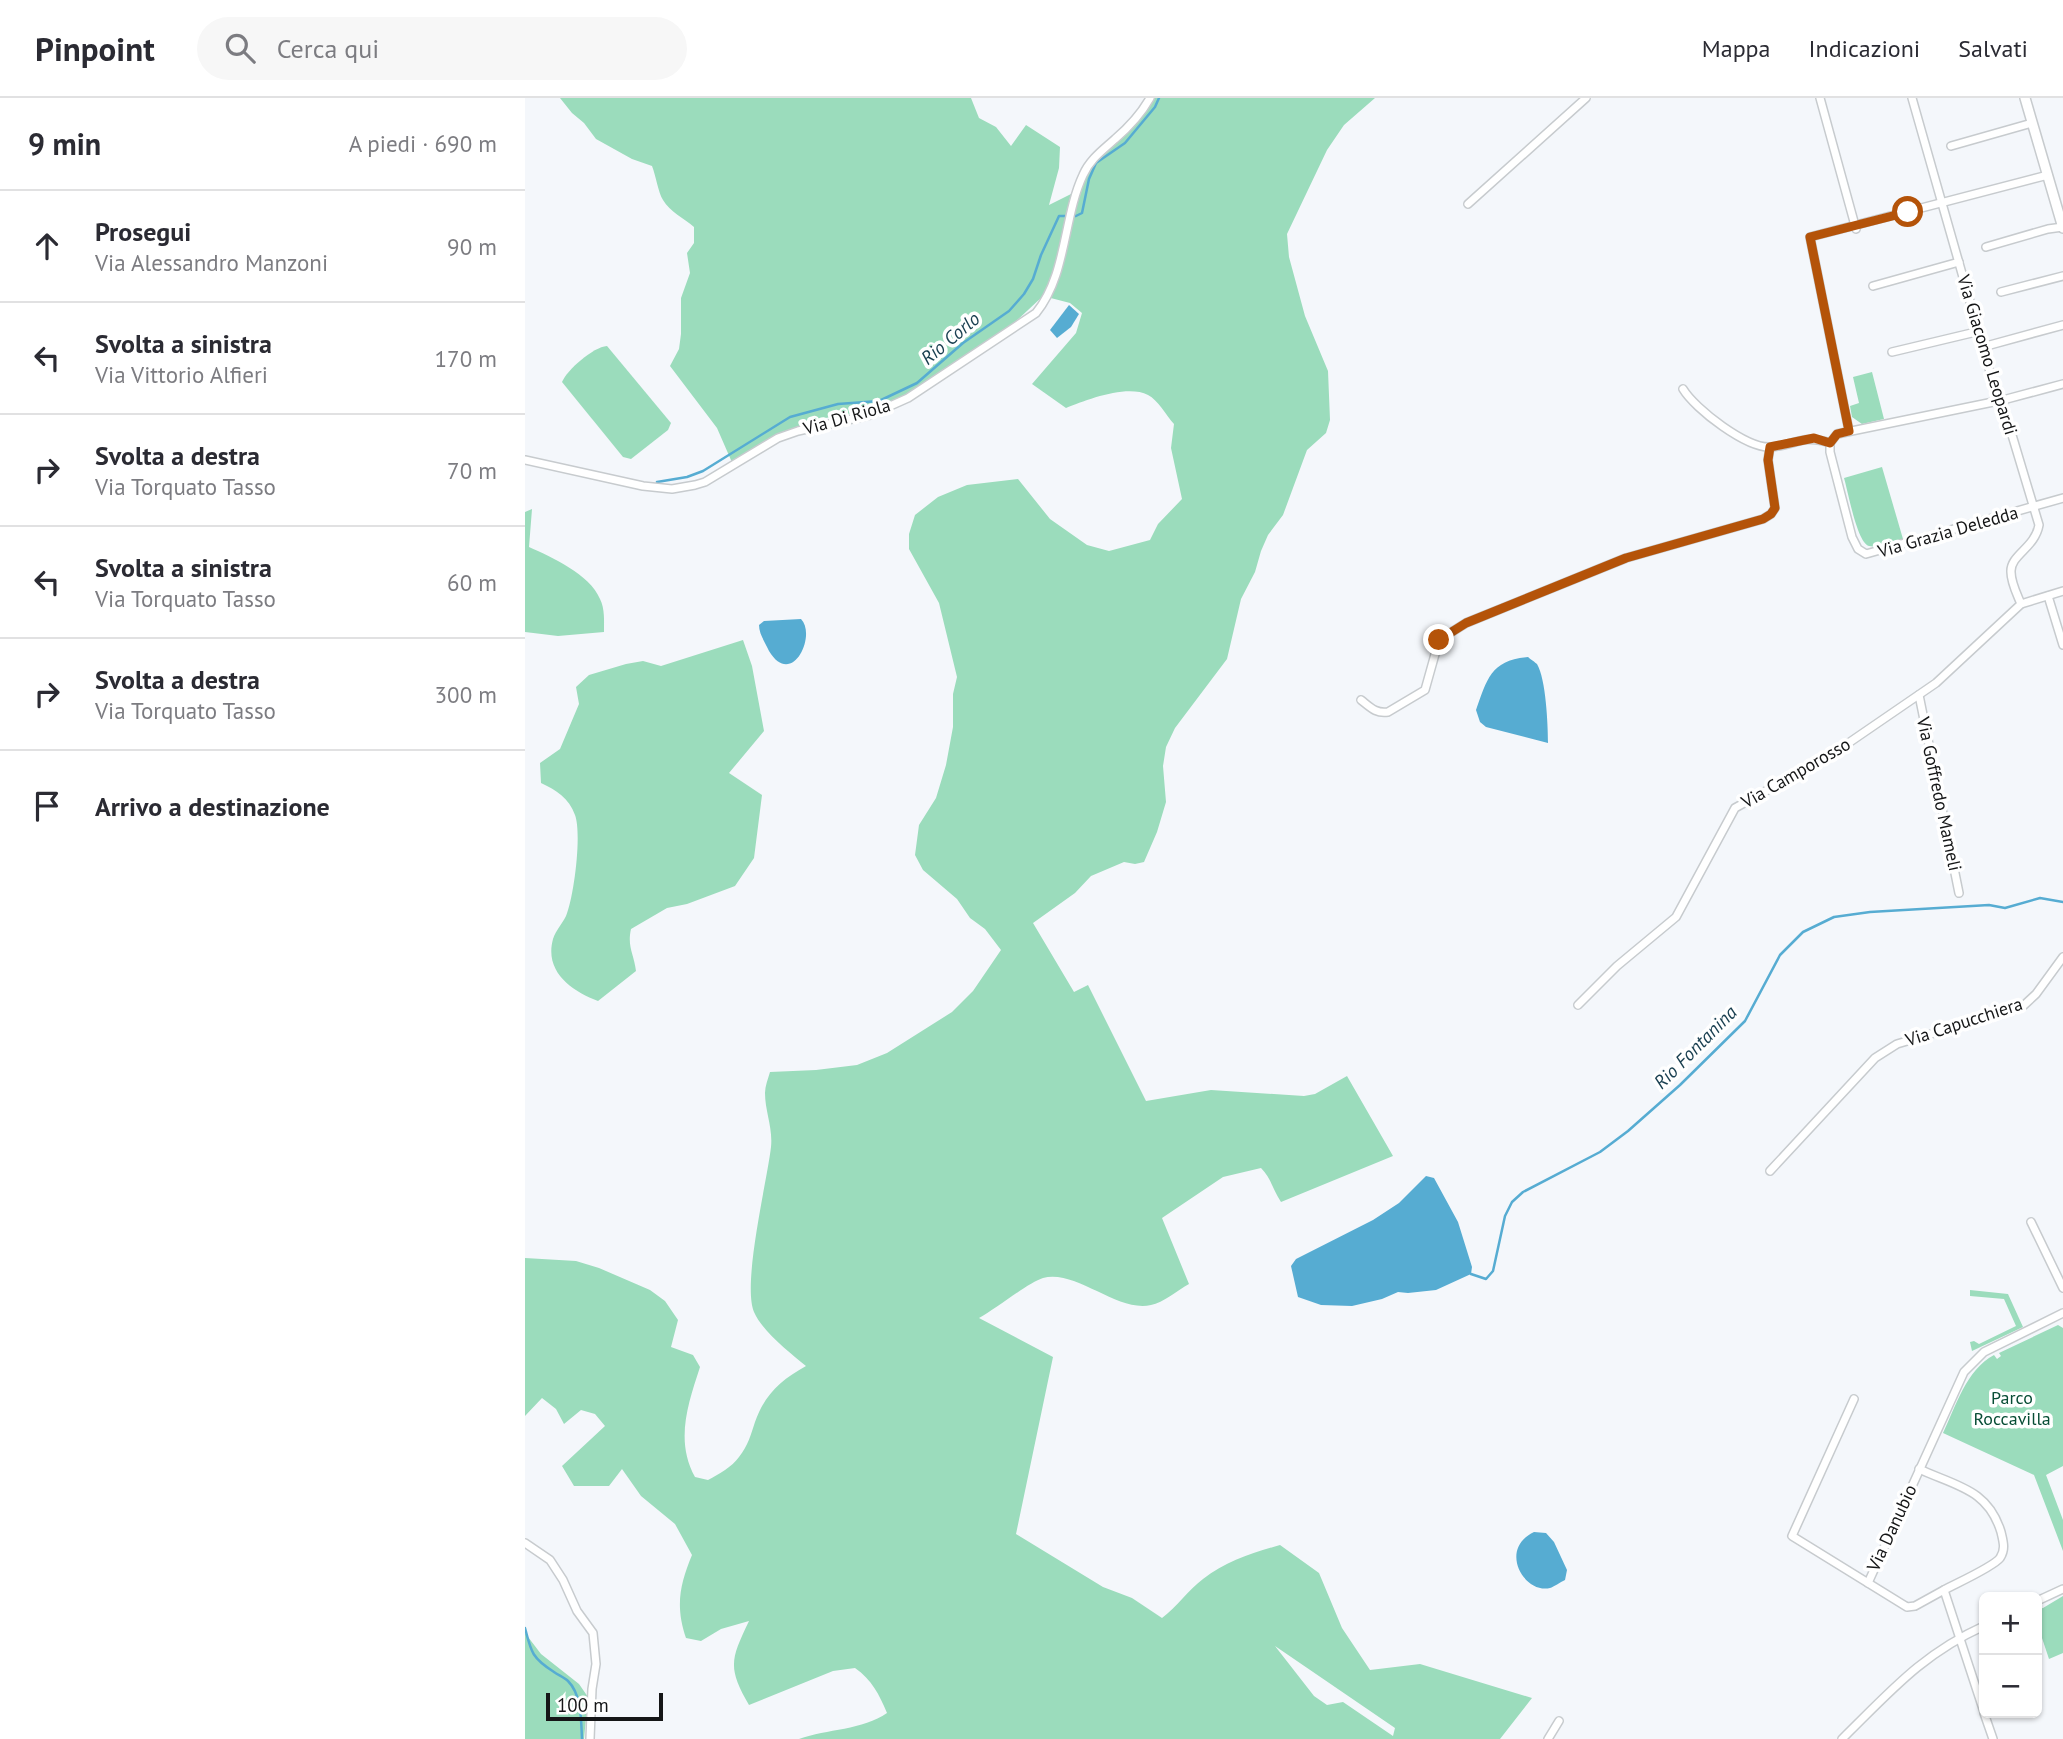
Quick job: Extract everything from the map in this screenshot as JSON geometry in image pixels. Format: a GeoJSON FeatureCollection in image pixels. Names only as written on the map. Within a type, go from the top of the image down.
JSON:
{"type":"FeatureCollection","features":[{"type":"Feature","properties":{"kind":"street","name":"Via Di Riola"},"geometry":{"type":"LineString","coordinates":[[525,460],[643,486],[684,488],[705,482],[788,435],[870,415],[900,402],[1036,313],[1044,303],[1055,274],[1083,175],[1095,156],[1141,113],[1150,98]]}},
{"type":"Feature","properties":{"kind":"street"},"geometry":{"type":"LineString","coordinates":[[1468,204],[1586,98]]}},
{"type":"Feature","properties":{"kind":"street"},"geometry":{"type":"LineString","coordinates":[[1819,98],[1856,228]]}},
{"type":"Feature","properties":{"kind":"street","name":"Via Giacomo Leopardi"},"geometry":{"type":"LineString","coordinates":[[1912,98],[1998,400],[2003,405],[2039,525],[2032,543],[2013,563],[2011,569],[2021,604]]}},
{"type":"Feature","properties":{"kind":"street"},"geometry":{"type":"LineString","coordinates":[[1986,247],[2063,227],[2058,194],[2048,175],[2025,98]]}},
{"type":"Feature","properties":{"kind":"street"},"geometry":{"type":"LineString","coordinates":[[1951,146],[2032,123]]}},
{"type":"Feature","properties":{"kind":"street"},"geometry":{"type":"LineString","coordinates":[[1849,431],[1810,237],[1856,228],[2048,175]]}},
{"type":"Feature","properties":{"kind":"street"},"geometry":{"type":"LineString","coordinates":[[1873,286],[1959,262]]}},
{"type":"Feature","properties":{"kind":"street"},"geometry":{"type":"LineString","coordinates":[[2001,292],[2063,276]]}},
{"type":"Feature","properties":{"kind":"street"},"geometry":{"type":"LineString","coordinates":[[1990,345],[2063,325]]}},
{"type":"Feature","properties":{"kind":"street"},"geometry":{"type":"LineString","coordinates":[[1892,352],[1980,331]]}},
{"type":"Feature","properties":{"kind":"street"},"geometry":{"type":"LineString","coordinates":[[1683,390],[1689,400],[1707,416],[1749,441],[1770,447],[1814,438],[1830,443],[1837,434],[2003,400],[2063,384]]}},
{"type":"Feature","properties":{"kind":"street","name":"Via Grazia Deledda"},"geometry":{"type":"LineString","coordinates":[[1830,443],[1852,537],[1858,549],[1866,554],[2063,498]]}},
{"type":"Feature","properties":{"kind":"street"},"geometry":{"type":"LineString","coordinates":[[1361,700],[1374,711],[1388,712],[1425,690],[1439,640],[1466,623],[1626,558],[1763,519],[1775,508],[1768,460],[1770,447]]}},
{"type":"Feature","properties":{"kind":"street","name":"Via Camporosso"},"geometry":{"type":"LineString","coordinates":[[1578,1005],[1675,917],[1735,808],[1831,755],[1936,683],[2021,604],[2063,592]]}},
{"type":"Feature","properties":{"kind":"street"},"geometry":{"type":"LineString","coordinates":[[2049,596],[2063,645]]}},
{"type":"Feature","properties":{"kind":"street","name":"Via Goffredo Mameli"},"geometry":{"type":"LineString","coordinates":[[1919,695],[1959,893]]}},
{"type":"Feature","properties":{"kind":"street","name":"Via Capucchiera"},"geometry":{"type":"LineString","coordinates":[[1770,1171],[1875,1058],[1903,1041],[2022,1007],[2036,995],[2063,957]]}},
{"type":"Feature","properties":{"kind":"street"},"geometry":{"type":"LineString","coordinates":[[2031,1222],[2063,1288]]}},
{"type":"Feature","properties":{"kind":"street","name":"Via Danubio"},"geometry":{"type":"LineString","coordinates":[[1919,1469],[1982,1498],[1994,1513],[2004,1544],[2003,1553],[1997,1561],[1911,1608],[1868,1583],[1919,1469],[1964,1372],[1985,1352],[2063,1313]]}},
{"type":"Feature","properties":{"kind":"street"},"geometry":{"type":"LineString","coordinates":[[1854,1399],[1792,1536],[1868,1583]]}},
{"type":"Feature","properties":{"kind":"street"},"geometry":{"type":"LineString","coordinates":[[525,1543],[549,1560],[563,1580],[577,1611],[593,1633],[596,1664],[590,1739]]}},
{"type":"Feature","properties":{"kind":"street"},"geometry":{"type":"LineString","coordinates":[[2042,1599],[2063,1589]]}},
{"type":"Feature","properties":{"kind":"street"},"geometry":{"type":"LineString","coordinates":[[1944,1590],[1979,1697]]}},
{"type":"Feature","properties":{"kind":"street"},"geometry":{"type":"LineString","coordinates":[[1842,1739],[1910,1671],[1959,1637],[1979,1628]]}},
{"type":"Feature","properties":{"kind":"street"},"geometry":{"type":"LineString","coordinates":[[1986,1718],[1993,1739]]}},
{"type":"Feature","properties":{"kind":"street"},"geometry":{"type":"LineString","coordinates":[[1548,1739],[1559,1721]]}},
{"type":"Feature","properties":{"kind":"green space"},"geometry":{"type":"Polygon","coordinates":[[[560,98],[971,98],[979,118],[996,127],[1011,146],[1026,125],[1060,147],[1059,168],[1049,205],[1077,191],[1085,173],[1150,98],[1375,98],[1344,125],[1327,150],[1287,234],[1289,257],[1305,316],[1328,371],[1330,420],[1326,433],[1307,450],[1283,515],[1268,535],[1255,572],[1241,599],[1227,659],[1175,728],[1166,747],[1163,766],[1166,802],[1144,862],[1124,862],[1091,876],[1075,893],[1033,923],[1074,992],[1088,985],[1146,1101],[1211,1090],[1304,1096],[1315,1094],[1347,1076],[1393,1156],[1281,1202],[1261,1168],[1223,1177],[1162,1218],[1189,1284],[1156,1304],[1138,1306],[1069,1280],[1043,1278],[979,1318],[1053,1357],[1016,1534],[1103,1587],[1132,1598],[1162,1618],[1198,1583],[1221,1567],[1280,1545],[1319,1573],[1342,1628],[1370,1670],[1420,1664],[1532,1698],[1500,1739],[799,1739],[867,1723],[887,1713],[874,1688],[855,1668],[833,1671],[749,1705],[737,1681],[734,1663],[738,1645],[749,1621],[721,1629],[701,1641],[686,1638],[680,1595],[692,1555],[675,1524],[641,1496],[622,1469],[609,1486],[574,1486],[562,1466],[605,1426],[595,1414],[581,1410],[564,1424],[556,1409],[542,1398],[525,1416],[525,1258],[576,1261],[650,1290],[665,1301],[678,1320],[671,1347],[693,1355],[700,1367],[685,1422],[689,1463],[695,1477],[708,1480],[733,1464],[745,1449],[759,1412],[769,1396],[782,1382],[806,1366],[763,1327],[754,1312],[751,1298],[753,1256],[771,1147],[765,1093],[770,1072],[857,1065],[887,1053],[952,1012],[973,991],[1001,950],[985,929],[970,918],[957,899],[923,870],[915,855],[919,825],[936,798],[946,765],[953,727],[953,694],[957,677],[939,603],[909,549],[909,534],[915,515],[938,497],[967,485],[1018,479],[1050,519],[1087,545],[1109,551],[1150,540],[1158,524],[1182,499],[1171,448],[1174,424],[1152,397],[1139,392],[1118,392],[1066,408],[1032,384],[1076,333],[1082,313],[1070,303],[1043,296],[1013,324],[907,398],[857,413],[819,419],[802,426],[734,467],[717,428],[670,366],[679,349],[681,298],[690,273],[687,253],[694,243],[694,227],[663,200],[652,166],[632,159],[596,139],[560,98]],[[1275,1646],[1314,1696],[1327,1705],[1343,1702],[1393,1736],[1395,1728],[1275,1646]]]}},
{"type":"Feature","properties":{"kind":"green space"},"geometry":{"type":"Polygon","coordinates":[[[607,346],[671,423],[668,430],[631,459],[623,457],[562,382],[581,360],[595,350],[607,346]]]}},
{"type":"Feature","properties":{"kind":"green space"},"geometry":{"type":"Polygon","coordinates":[[[1872,372],[1884,419],[1862,424],[1852,417],[1850,406],[1859,403],[1853,377],[1872,372]]]}},
{"type":"Feature","properties":{"kind":"green space"},"geometry":{"type":"Polygon","coordinates":[[[1882,467],[1903,539],[1869,546],[1857,527],[1844,478],[1882,467]]]}},
{"type":"Feature","properties":{"kind":"green space"},"geometry":{"type":"Polygon","coordinates":[[[532,509],[529,547],[569,567],[588,582],[602,603],[604,632],[558,636],[525,632],[525,512],[532,509]]]}},
{"type":"Feature","properties":{"kind":"green space"},"geometry":{"type":"Polygon","coordinates":[[[743,640],[752,666],[764,731],[729,773],[762,795],[754,858],[735,886],[687,904],[667,908],[631,929],[630,946],[636,971],[598,1001],[579,992],[562,979],[553,961],[553,939],[566,916],[572,895],[578,836],[575,815],[566,799],[541,783],[540,763],[560,749],[579,704],[576,687],[589,675],[643,661],[661,666],[743,640]]]}},
{"type":"Feature","properties":{"kind":"green space"},"geometry":{"type":"Polygon","coordinates":[[[1970,1290],[2008,1294],[2023,1327],[1972,1351],[1970,1342],[1979,1344],[2016,1326],[2004,1299],[1970,1296],[1970,1290]]]}},
{"type":"Feature","properties":{"kind":"green space","name":"Parco Roccavilla"},"geometry":{"type":"Polygon","coordinates":[[[2058,1325],[2063,1328],[2063,1466],[2046,1475],[2063,1520],[2063,1551],[2034,1475],[1943,1433],[1969,1379],[1984,1362],[1994,1355],[1997,1359],[2001,1356],[1999,1353],[2058,1325]]]}},
{"type":"Feature","properties":{"kind":"green space"},"geometry":{"type":"Polygon","coordinates":[[[2063,1596],[2063,1653],[2049,1659],[2042,1638],[2043,1608],[2063,1596]]]}},
{"type":"Feature","properties":{"kind":"green space"},"geometry":{"type":"Polygon","coordinates":[[[525,1633],[541,1654],[579,1684],[588,1697],[584,1739],[525,1739],[525,1633]]]}},
{"type":"Feature","properties":{"kind":"water"},"geometry":{"type":"Polygon","coordinates":[[[1069,305],[1079,314],[1071,327],[1057,338],[1050,330],[1069,305]]]}},
{"type":"Feature","properties":{"kind":"water"},"geometry":{"type":"Polygon","coordinates":[[[801,619],[806,636],[800,655],[793,662],[786,664],[778,661],[769,651],[759,625],[764,621],[801,619]]]}},
{"type":"Feature","properties":{"kind":"water"},"geometry":{"type":"Polygon","coordinates":[[[1528,657],[1537,664],[1543,680],[1548,743],[1486,727],[1480,722],[1476,710],[1492,673],[1506,662],[1528,657]]]}},
{"type":"Feature","properties":{"kind":"water"},"geometry":{"type":"Polygon","coordinates":[[[1426,1176],[1434,1178],[1458,1222],[1472,1267],[1471,1274],[1436,1290],[1398,1292],[1352,1306],[1321,1305],[1298,1297],[1291,1266],[1296,1259],[1373,1220],[1399,1203],[1426,1176]]]}},
{"type":"Feature","properties":{"kind":"water"},"geometry":{"type":"Polygon","coordinates":[[[1534,1532],[1546,1533],[1554,1542],[1567,1570],[1565,1580],[1550,1588],[1531,1584],[1519,1569],[1516,1559],[1523,1540],[1534,1532]]]}},
{"type":"Feature","properties":{"kind":"waterway","name":"Rio Corlo"},"geometry":{"type":"LineString","coordinates":[[657,482],[687,477],[703,471],[790,417],[838,404],[879,401],[917,383],[963,343],[1009,311],[1024,294],[1059,216],[1076,216],[1082,213],[1089,179],[1096,163],[1125,143],[1155,107],[1159,98]]}},
{"type":"Feature","properties":{"kind":"waterway","name":"Rio Fontanina"},"geometry":{"type":"LineString","coordinates":[[1471,1274],[1486,1279],[1493,1271],[1505,1216],[1512,1202],[1523,1192],[1600,1152],[1680,1085],[1745,1021],[1780,955],[1803,932],[1834,917],[1870,912],[1989,905],[2005,908],[2040,898],[2063,902]]}},
{"type":"Feature","properties":{"kind":"waterway"},"geometry":{"type":"LineString","coordinates":[[525,1628],[531,1649],[537,1658],[573,1687],[580,1708],[582,1739]]}},
{"type":"Feature","properties":{"kind":"route"},"geometry":{"type":"LineString","coordinates":[[1439,640],[1466,623],[1626,558],[1763,519],[1771,514],[1775,508],[1768,460],[1770,447],[1814,438],[1830,443],[1837,434],[1849,431],[1810,237],[1908,212]]}}]}
